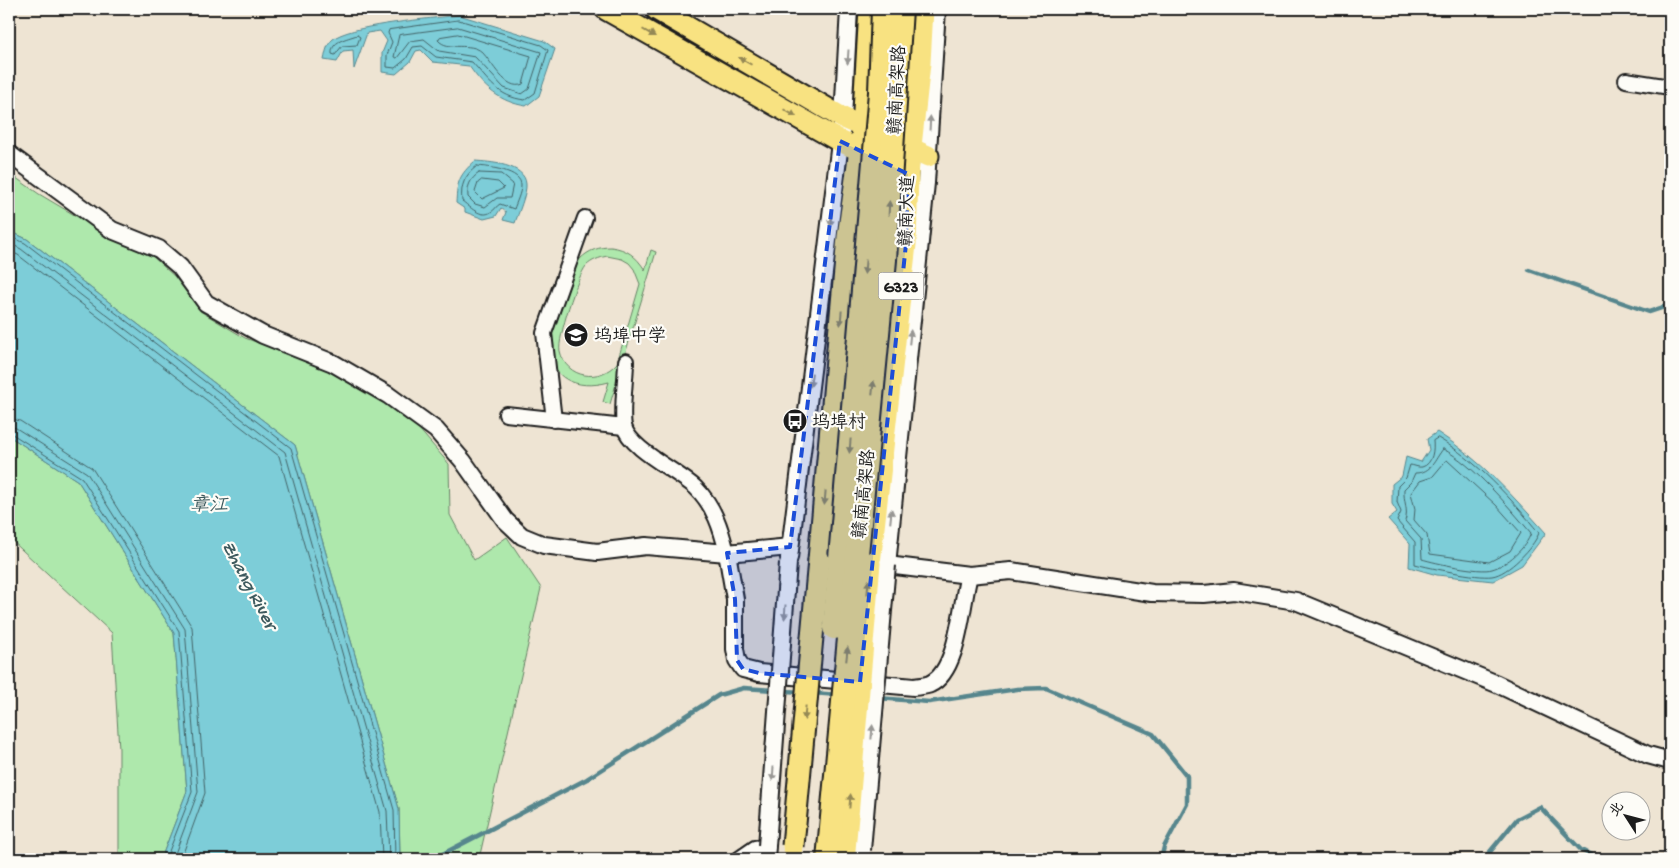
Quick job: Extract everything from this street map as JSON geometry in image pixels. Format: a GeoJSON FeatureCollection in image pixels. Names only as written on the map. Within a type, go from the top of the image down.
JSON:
{"type":"FeatureCollection","features":[{"type":"Feature","properties":{"kind":"highway","name":"赣南高架路"},"geometry":{"type":"LineString","coordinates":[[814,859],[880,92],[884,9]]}},
{"type":"Feature","properties":{"kind":"highway","name":"赣南高架路"},"geometry":{"type":"LineString","coordinates":[[848,856],[901,9]]}},
{"type":"Feature","properties":{"kind":"main road"},"geometry":{"type":"LineString","coordinates":[[606,9],[840,141],[917,178]]}},
{"type":"Feature","properties":{"kind":"main road"},"geometry":{"type":"LineString","coordinates":[[656,9],[843,118],[862,128],[919,151]]}},
{"type":"Feature","properties":{"kind":"main road"},"geometry":{"type":"LineString","coordinates":[[793,853],[848,237],[860,150],[870,9]]}},
{"type":"Feature","properties":{"kind":"main road","name":"赣南大道"},"geometry":{"type":"LineString","coordinates":[[848,856],[879,564],[906,244],[917,178],[923,9]]}},
{"type":"Feature","properties":{"kind":"main road"},"geometry":{"type":"LineString","coordinates":[[868,58],[920,63]]}},
{"type":"Feature","properties":{"kind":"main road"},"geometry":{"type":"LineString","coordinates":[[848,237],[906,244]]}},
{"type":"Feature","properties":{"kind":"street"},"geometry":{"type":"LineString","coordinates":[[739,859],[755,848],[767,853],[789,555],[843,118],[849,9]]}},
{"type":"Feature","properties":{"kind":"street"},"geometry":{"type":"LineString","coordinates":[[919,151],[937,9]]}},
{"type":"Feature","properties":{"kind":"street"},"geometry":{"type":"LineString","coordinates":[[1626,80],[1670,87]]}},
{"type":"Feature","properties":{"kind":"street"},"geometry":{"type":"LineString","coordinates":[[9,154],[112,230],[159,250],[180,268],[206,303],[263,335],[333,363],[388,395],[428,424],[463,461],[505,520],[522,536],[544,545],[597,552],[646,546],[727,553],[789,555]]}},
{"type":"Feature","properties":{"kind":"street"},"geometry":{"type":"LineString","coordinates":[[917,178],[879,564],[969,575],[1011,571],[1152,593],[1204,594],[1234,591],[1296,601],[1497,684],[1648,755],[1670,761]]}},
{"type":"Feature","properties":{"kind":"street"},"geometry":{"type":"LineString","coordinates":[[554,420],[544,333],[585,218]]}},
{"type":"Feature","properties":{"kind":"street"},"geometry":{"type":"LineString","coordinates":[[626,360],[624,427],[637,446],[678,473],[697,489],[713,508],[722,529],[735,599],[735,649],[737,660],[743,669],[788,676],[914,687],[930,684],[941,676],[950,663],[969,575]]}},
{"type":"Feature","properties":{"kind":"street"},"geometry":{"type":"LineString","coordinates":[[506,414],[624,427]]}},
{"type":"Feature","properties":{"kind":"highlighted area"},"geometry":{"type":"Polygon","coordinates":[[[840,141],[908,174],[906,244],[860,682],[759,673],[743,669],[737,660],[735,599],[727,553],[790,547],[840,141]]]}},
{"type":"Feature","properties":{"kind":"green space"},"geometry":{"type":"Polygon","coordinates":[[[9,173],[39,194],[120,242],[150,254],[175,277],[200,311],[245,338],[325,367],[352,381],[413,422],[449,464],[450,515],[474,560],[507,537],[541,588],[479,859],[400,859],[399,809],[295,445],[27,239],[9,231],[9,173]]]}},
{"type":"Feature","properties":{"kind":"green space"},"geometry":{"type":"Polygon","coordinates":[[[611,247],[626,251],[635,257],[645,270],[651,250],[656,252],[610,404],[603,402],[609,382],[586,385],[566,379],[559,373],[553,365],[549,354],[548,336],[577,263],[591,251],[598,248],[611,247]],[[607,256],[598,258],[586,266],[578,281],[569,307],[560,351],[563,360],[569,368],[584,375],[602,373],[617,363],[640,284],[634,269],[622,259],[607,256]]]}},
{"type":"Feature","properties":{"kind":"green space"},"geometry":{"type":"Polygon","coordinates":[[[9,436],[78,481],[174,633],[187,791],[161,859],[119,859],[119,749],[112,633],[9,538],[9,436]]]}},
{"type":"Feature","properties":{"kind":"water"},"geometry":{"type":"Polygon","coordinates":[[[459,15],[544,41],[555,49],[539,96],[526,106],[508,101],[493,93],[469,66],[433,62],[421,50],[416,51],[410,62],[396,74],[382,72],[382,53],[387,41],[380,31],[367,33],[354,69],[353,50],[343,51],[337,62],[324,60],[327,47],[331,41],[347,32],[378,25],[459,15]]]}},
{"type":"Feature","properties":{"kind":"water"},"geometry":{"type":"Polygon","coordinates":[[[475,161],[505,165],[520,172],[524,177],[526,184],[525,193],[515,223],[503,220],[506,212],[501,208],[496,216],[484,219],[465,212],[465,209],[456,203],[460,179],[475,161]]]}},
{"type":"Feature","properties":{"kind":"water","name":"章江"},"geometry":{"type":"Polygon","coordinates":[[[9,231],[27,239],[295,445],[399,809],[400,859],[161,859],[187,791],[174,633],[78,481],[9,436],[9,231]]]}},
{"type":"Feature","properties":{"kind":"water"},"geometry":{"type":"Polygon","coordinates":[[[1437,432],[1482,466],[1546,533],[1522,565],[1493,581],[1437,575],[1409,567],[1410,544],[1388,519],[1397,512],[1392,504],[1392,484],[1402,476],[1406,457],[1421,462],[1429,450],[1427,439],[1437,432]]]}},
{"type":"Feature","properties":{"kind":"waterway"},"geometry":{"type":"LineString","coordinates":[[1529,270],[1649,312],[1670,305]]}},
{"type":"Feature","properties":{"kind":"waterway"},"geometry":{"type":"LineString","coordinates":[[433,859],[587,779],[719,695],[744,688],[800,692]]}},
{"type":"Feature","properties":{"kind":"waterway"},"geometry":{"type":"LineString","coordinates":[[878,698],[929,702],[1017,689],[1046,688],[1153,734],[1187,776],[1187,804],[1164,847],[1161,859]]}},
{"type":"Feature","properties":{"kind":"waterway"},"geometry":{"type":"LineString","coordinates":[[813,693],[838,695]]}},
{"type":"Feature","properties":{"kind":"waterway"},"geometry":{"type":"LineString","coordinates":[[1484,859],[1517,819],[1540,807],[1581,850],[1599,859]]}},
{"type":"Feature","properties":{"kind":"place","name":"坞埠中学"},"geometry":{"type":"Point","coordinates":[576,335]}},
{"type":"Feature","properties":{"kind":"place","name":"坞埠村"},"geometry":{"type":"Point","coordinates":[795,421]}},
{"type":"Feature","properties":{"kind":"water label","name":"Zhang River"},"geometry":{"type":"Point","coordinates":[251,584]}}]}
